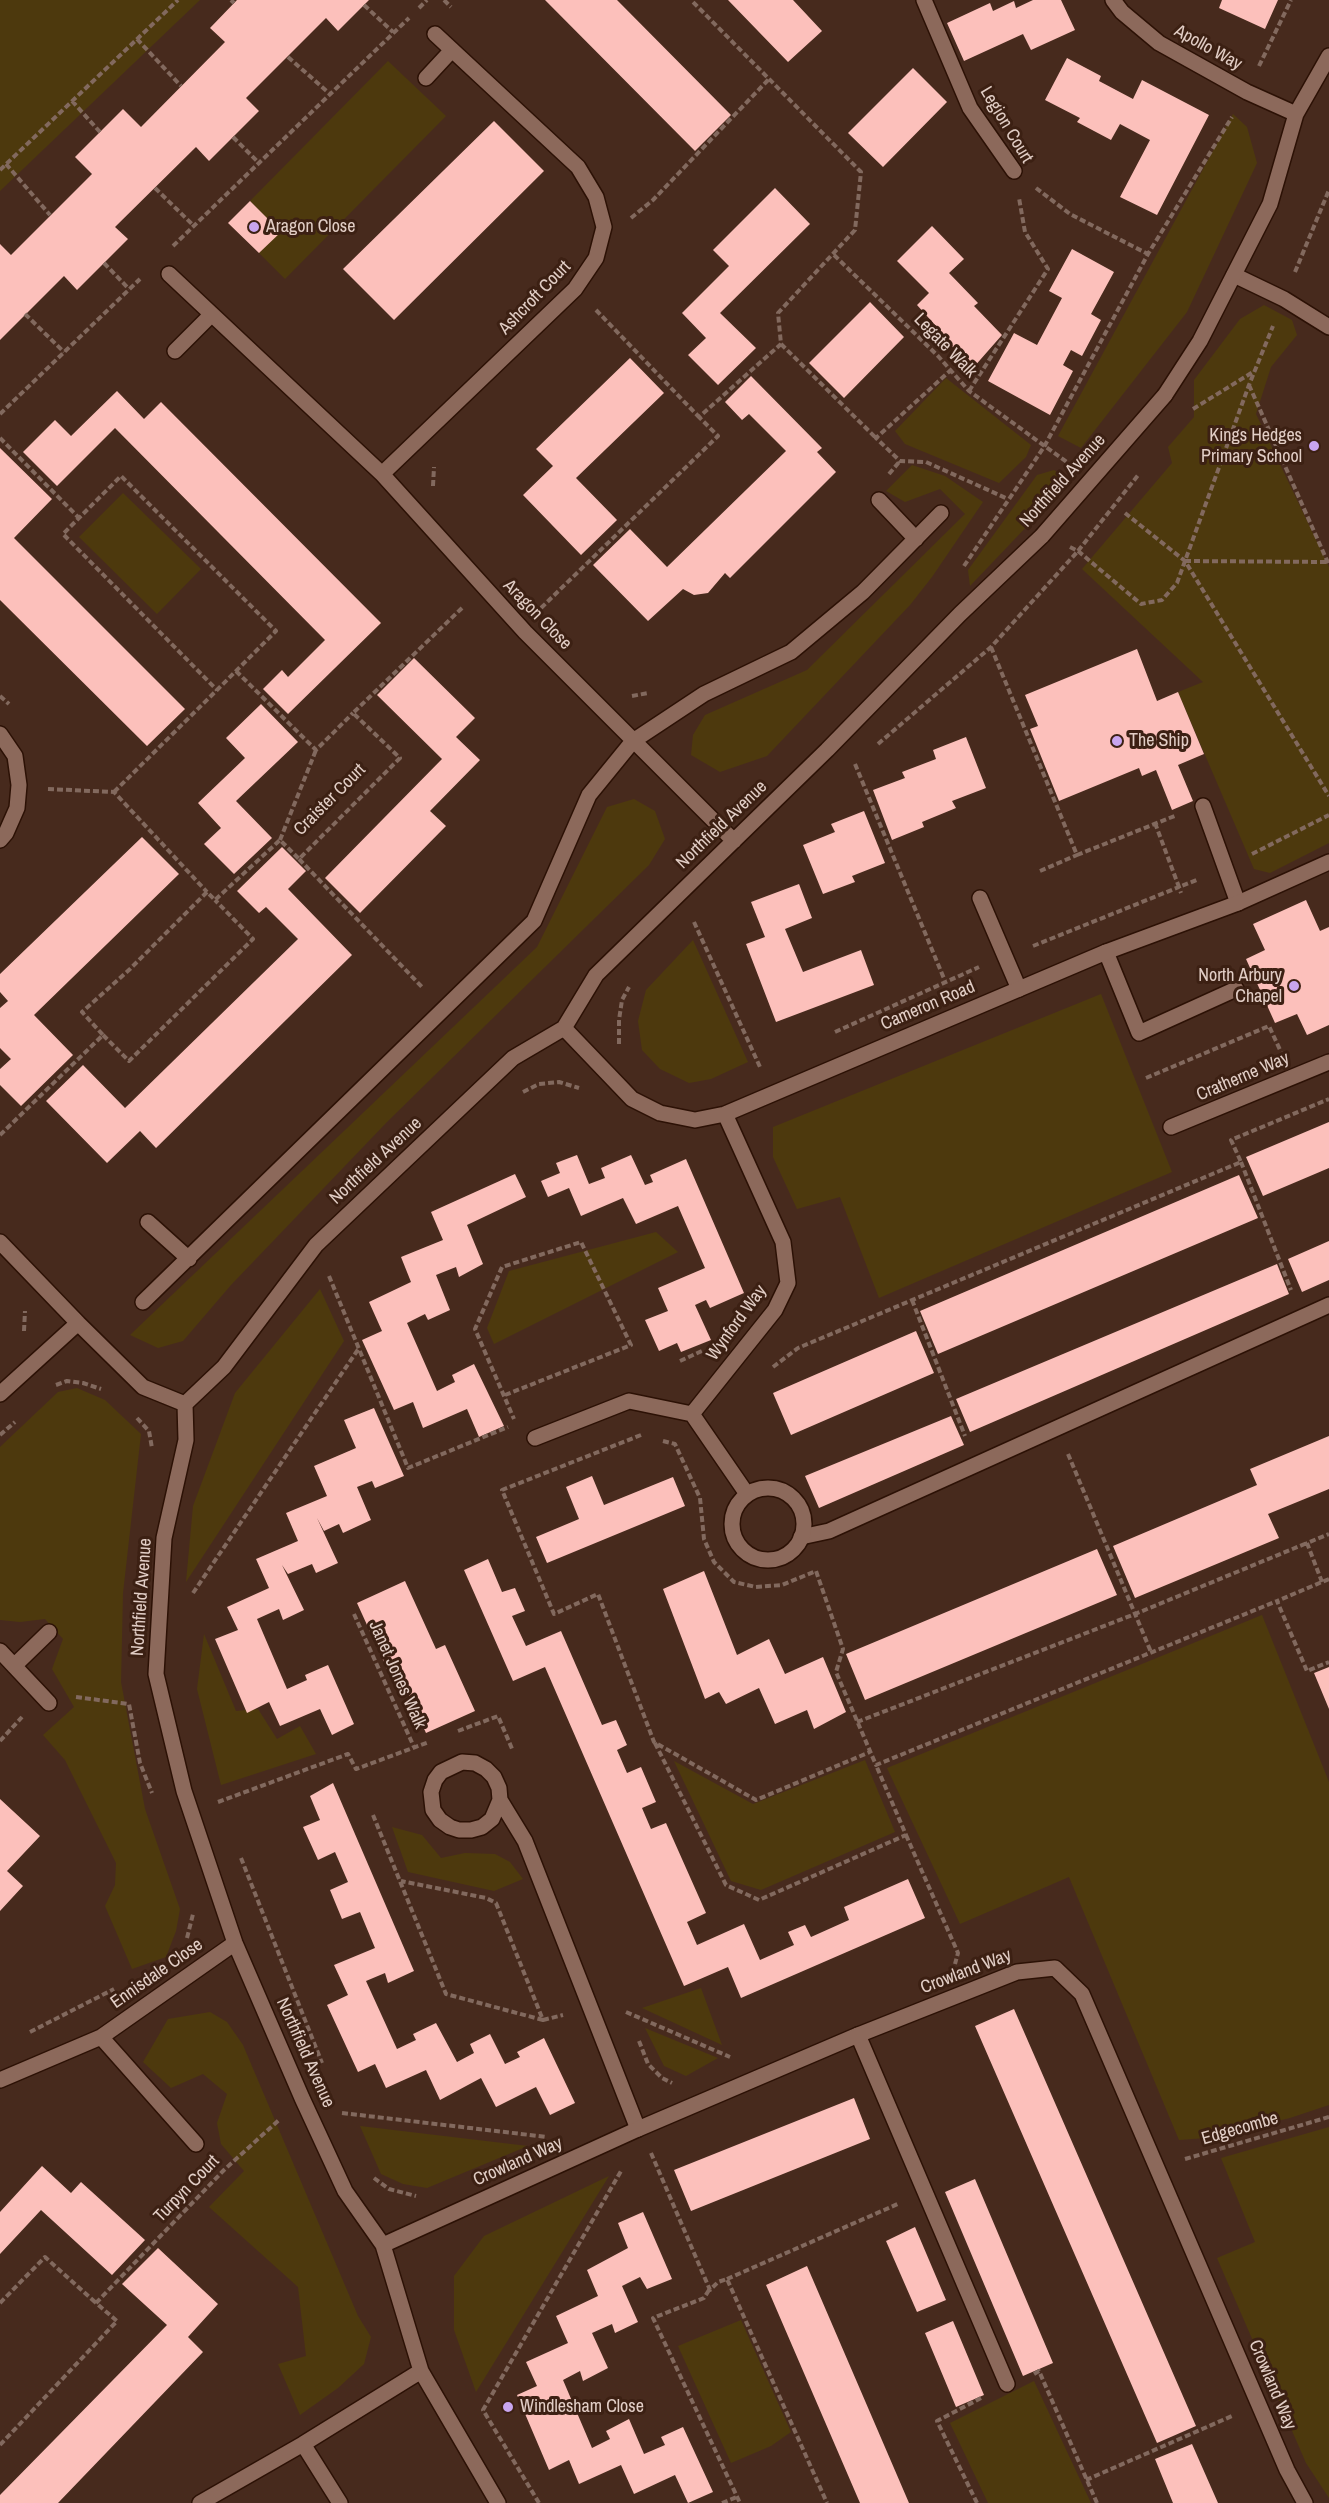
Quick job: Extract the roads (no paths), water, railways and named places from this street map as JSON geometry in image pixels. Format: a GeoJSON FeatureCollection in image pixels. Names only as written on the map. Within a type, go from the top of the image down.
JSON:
{"type":"FeatureCollection","features":[{"type":"Feature","properties":{"kind":"street","name":"Legion Court"},"geometry":{"type":"LineString","coordinates":[[924,0],[970,108],[1014,171]]}},
{"type":"Feature","properties":{"kind":"street","name":"Apollo Way"},"geometry":{"type":"LineString","coordinates":[[1113,0],[1122,12],[1159,43],[1247,92],[1296,114]]}},
{"type":"Feature","properties":{"kind":"street","name":"Ashcroft Court"},"geometry":{"type":"LineString","coordinates":[[382,474],[576,289],[596,258],[604,226],[596,197],[578,167],[435,34]]}},
{"type":"Feature","properties":{"kind":"street"},"geometry":{"type":"LineString","coordinates":[[426,78],[452,50]]}},
{"type":"Feature","properties":{"kind":"street","name":"Northfield Avenue"},"geometry":{"type":"LineString","coordinates":[[498,2503],[421,2371],[382,2245],[345,2191],[302,2098],[235,1943],[184,1791],[156,1674],[164,1538],[186,1440],[185,1404],[224,1367],[316,1245],[513,1058],[564,1028],[596,975],[734,841],[960,614],[1042,536],[1165,395],[1200,341],[1270,204],[1296,114],[1329,56]]}},
{"type":"Feature","properties":{"kind":"street","name":"Aragon Close"},"geometry":{"type":"LineString","coordinates":[[169,274],[382,474],[483,587],[734,841]]}},
{"type":"Feature","properties":{"kind":"street"},"geometry":{"type":"LineString","coordinates":[[1234,275],[1284,299],[1329,327]]}},
{"type":"Feature","properties":{"kind":"street"},"geometry":{"type":"LineString","coordinates":[[175,351],[211,315]]}},
{"type":"Feature","properties":{"kind":"street"},"geometry":{"type":"LineString","coordinates":[[879,500],[916,539]]}},
{"type":"Feature","properties":{"kind":"street"},"geometry":{"type":"LineString","coordinates":[[143,1302],[534,921],[589,795],[633,741],[704,694],[791,652],[863,592],[941,513]]}},
{"type":"Feature","properties":{"kind":"street"},"geometry":{"type":"LineString","coordinates":[[0,735],[15,756],[19,785],[17,808],[6,833],[0,840]]}},
{"type":"Feature","properties":{"kind":"street"},"geometry":{"type":"LineString","coordinates":[[1203,806],[1238,903]]}},
{"type":"Feature","properties":{"kind":"street","name":"Cameron Road"},"geometry":{"type":"LineString","coordinates":[[564,1028],[632,1099],[660,1113],[695,1120],[725,1114],[1106,952],[1238,903],[1329,862]]}},
{"type":"Feature","properties":{"kind":"street"},"geometry":{"type":"LineString","coordinates":[[980,898],[1019,989]]}},
{"type":"Feature","properties":{"kind":"street"},"geometry":{"type":"LineString","coordinates":[[1106,952],[1139,1033],[1236,989]]}},
{"type":"Feature","properties":{"kind":"street","name":"Cratherne Way"},"geometry":{"type":"LineString","coordinates":[[1171,1127],[1329,1062]]}},
{"type":"Feature","properties":{"kind":"street","name":"Wynford Way"},"geometry":{"type":"LineString","coordinates":[[692,1414],[775,1310],[788,1283],[783,1242],[725,1114]]}},
{"type":"Feature","properties":{"kind":"street"},"geometry":{"type":"LineString","coordinates":[[148,1222],[189,1259]]}},
{"type":"Feature","properties":{"kind":"street"},"geometry":{"type":"LineString","coordinates":[[0,1242],[143,1388],[185,1404]]}},
{"type":"Feature","properties":{"kind":"street"},"geometry":{"type":"LineString","coordinates":[[801,1538],[829,1531],[1329,1305]]}},
{"type":"Feature","properties":{"kind":"street"},"geometry":{"type":"LineString","coordinates":[[0,1394],[78,1323]]}},
{"type":"Feature","properties":{"kind":"street"},"geometry":{"type":"LineString","coordinates":[[535,1438],[628,1401],[692,1414],[747,1494]]}},
{"type":"Feature","properties":{"kind":"street"},"geometry":{"type":"LineString","coordinates":[[766,1488],[778,1489],[798,1504],[803,1515],[801,1538],[794,1548],[776,1559],[752,1556],[741,1548],[732,1526],[733,1514],[739,1502],[747,1494],[766,1488]]}},
{"type":"Feature","properties":{"kind":"street"},"geometry":{"type":"LineString","coordinates":[[15,1666],[49,1632]]}},
{"type":"Feature","properties":{"kind":"street"},"geometry":{"type":"LineString","coordinates":[[0,1651],[49,1703]]}},
{"type":"Feature","properties":{"kind":"street"},"geometry":{"type":"LineString","coordinates":[[500,1800],[492,1819],[482,1827],[459,1830],[440,1820],[434,1810],[431,1792],[441,1772],[462,1762],[476,1763],[486,1768],[494,1777],[499,1788],[500,1800],[525,1841],[638,2129]]}},
{"type":"Feature","properties":{"kind":"street","name":"Ennisdale Close"},"geometry":{"type":"LineString","coordinates":[[0,2080],[101,2037],[235,1943]]}},
{"type":"Feature","properties":{"kind":"street","name":"Crowland Way"},"geometry":{"type":"LineString","coordinates":[[382,2245],[638,2129],[858,2035],[1017,1972],[1054,1968],[1082,1994],[1287,2470],[1305,2503]]}},
{"type":"Feature","properties":{"kind":"street"},"geometry":{"type":"LineString","coordinates":[[858,2035],[1007,2384]]}},
{"type":"Feature","properties":{"kind":"street"},"geometry":{"type":"LineString","coordinates":[[101,2037],[196,2144]]}},
{"type":"Feature","properties":{"kind":"street"},"geometry":{"type":"LineString","coordinates":[[200,2503],[303,2444],[421,2371]]}},
{"type":"Feature","properties":{"kind":"street"},"geometry":{"type":"LineString","coordinates":[[303,2444],[340,2503]]}},
{"type":"Feature","properties":{"kind":"place","name":"Aragon Close"},"geometry":{"type":"Point","coordinates":[254,227]}},
{"type":"Feature","properties":{"kind":"place","name":"Kings Hedges Primary School"},"geometry":{"type":"Point","coordinates":[1314,446]}},
{"type":"Feature","properties":{"kind":"place","name":"The Ship"},"geometry":{"type":"Point","coordinates":[1117,741]}},
{"type":"Feature","properties":{"kind":"place","name":"North Arbury Chapel"},"geometry":{"type":"Point","coordinates":[1294,986]}},
{"type":"Feature","properties":{"kind":"place","name":"Windlesham Close"},"geometry":{"type":"Point","coordinates":[508,2407]}}]}
